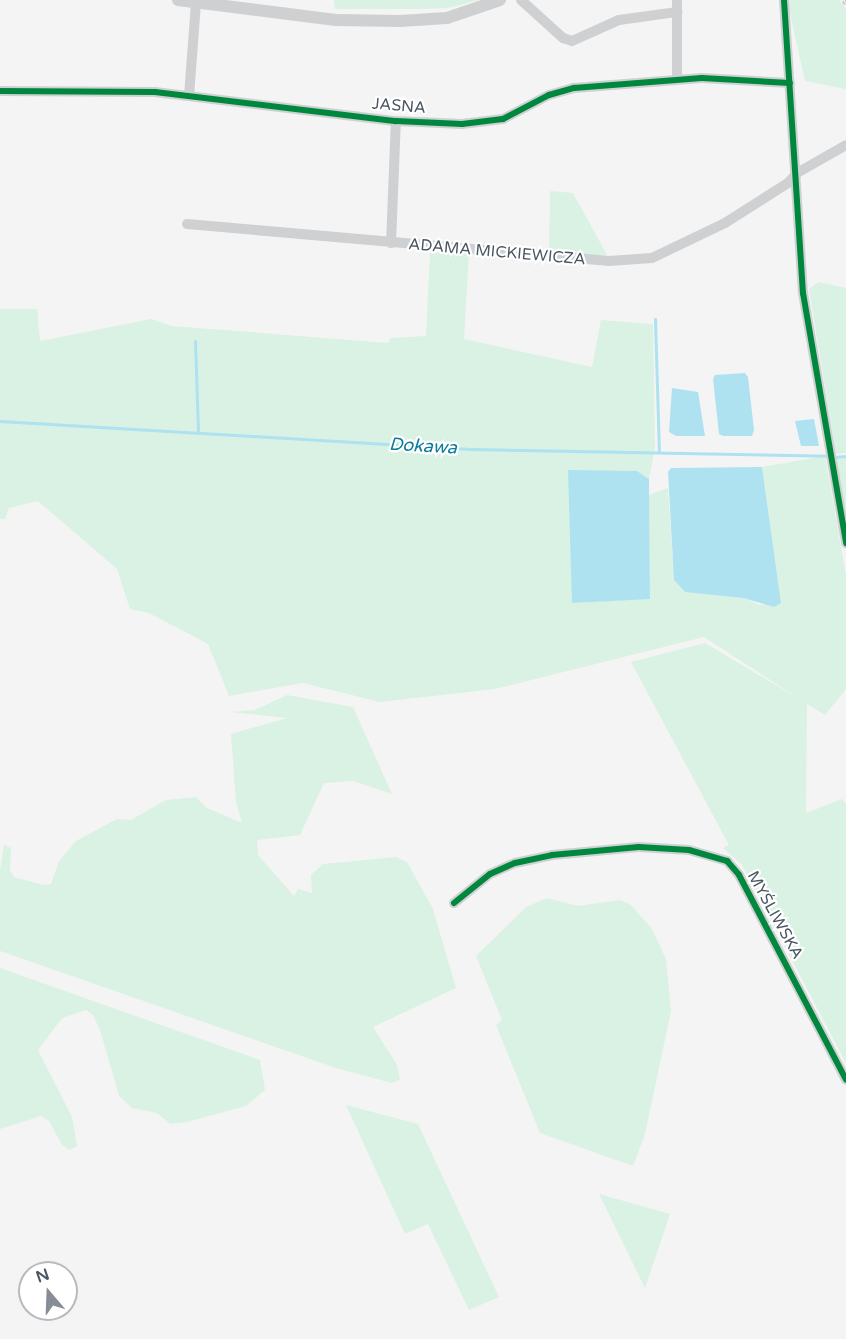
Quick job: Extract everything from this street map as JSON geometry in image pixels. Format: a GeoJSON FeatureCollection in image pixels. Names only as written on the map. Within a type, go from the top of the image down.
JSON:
{"type":"FeatureCollection","features":[{"type":"Feature","properties":{"kind":"street"},"geometry":{"type":"LineString","coordinates":[[178,0],[336,20],[423,21],[470,13],[500,0]]}},
{"type":"Feature","properties":{"kind":"street"},"geometry":{"type":"LineString","coordinates":[[521,0],[563,38],[572,41],[619,20],[677,12]]}},
{"type":"Feature","properties":{"kind":"street"},"geometry":{"type":"LineString","coordinates":[[677,0],[677,79]]}},
{"type":"Feature","properties":{"kind":"street"},"geometry":{"type":"LineString","coordinates":[[784,0],[797,172],[803,293],[846,543]]}},
{"type":"Feature","properties":{"kind":"street"},"geometry":{"type":"LineString","coordinates":[[189,96],[196,2]]}},
{"type":"Feature","properties":{"kind":"street","name":"JASNA"},"geometry":{"type":"LineString","coordinates":[[0,91],[86,90],[189,96],[396,121],[478,123],[503,119],[549,95],[574,88],[677,79],[790,83]]}},
{"type":"Feature","properties":{"kind":"street"},"geometry":{"type":"LineString","coordinates":[[391,243],[396,121]]}},
{"type":"Feature","properties":{"kind":"street"},"geometry":{"type":"LineString","coordinates":[[797,172],[846,145]]}},
{"type":"Feature","properties":{"kind":"street","name":"ADAMA MICKIEWICZA"},"geometry":{"type":"LineString","coordinates":[[187,224],[609,261],[652,258],[679,249],[788,183],[797,172]]}},
{"type":"Feature","properties":{"kind":"street","name":"MYŚLIWSKA"},"geometry":{"type":"LineString","coordinates":[[454,903],[490,874],[515,862],[552,855],[639,848],[689,850],[727,861],[739,875],[846,1080]]}},
{"type":"Feature","properties":{"kind":"green space"},"geometry":{"type":"Polygon","coordinates":[[[334,0],[479,0],[448,8],[335,9],[334,0]]]}},
{"type":"Feature","properties":{"kind":"green space"},"geometry":{"type":"Polygon","coordinates":[[[787,0],[839,0],[846,9],[846,89],[805,81],[787,0]]]}},
{"type":"Feature","properties":{"kind":"green space"},"geometry":{"type":"Polygon","coordinates":[[[550,191],[573,193],[607,255],[549,255],[550,191]]]}},
{"type":"Feature","properties":{"kind":"green space"},"geometry":{"type":"Polygon","coordinates":[[[469,252],[464,339],[592,367],[601,320],[653,324],[655,448],[649,479],[637,471],[573,603],[650,598],[649,495],[668,488],[674,580],[679,586],[686,592],[743,598],[760,605],[781,603],[762,467],[825,456],[846,575],[846,689],[825,715],[807,704],[806,813],[842,799],[846,804],[846,1063],[742,865],[723,848],[729,845],[631,662],[705,643],[801,700],[704,637],[495,689],[380,702],[303,683],[229,696],[208,644],[149,613],[130,609],[117,569],[38,501],[9,508],[5,519],[0,519],[0,309],[37,309],[40,341],[151,319],[172,326],[389,343],[390,338],[426,336],[430,253],[469,252]]]}},
{"type":"Feature","properties":{"kind":"green space"},"geometry":{"type":"Polygon","coordinates":[[[819,282],[846,288],[846,453],[836,454],[809,289],[819,282]]]}},
{"type":"Feature","properties":{"kind":"green space"},"geometry":{"type":"Polygon","coordinates":[[[846,458],[846,522],[835,459],[846,458]]]}},
{"type":"Feature","properties":{"kind":"green space"},"geometry":{"type":"Polygon","coordinates":[[[287,695],[353,707],[392,794],[353,781],[324,783],[300,835],[257,840],[258,855],[294,896],[298,889],[312,893],[311,875],[323,864],[396,857],[407,862],[433,909],[456,988],[373,1027],[397,1065],[400,1079],[392,1083],[336,1068],[0,951],[0,870],[4,845],[11,848],[10,871],[14,877],[43,885],[51,884],[59,861],[76,841],[117,819],[131,820],[166,800],[196,797],[207,808],[242,823],[236,802],[231,734],[287,718],[230,712],[255,710],[287,695]]]}},
{"type":"Feature","properties":{"kind":"green space"},"geometry":{"type":"Polygon","coordinates":[[[547,898],[578,906],[620,900],[631,905],[652,929],[666,959],[671,1011],[645,1134],[633,1166],[540,1133],[496,1025],[502,1020],[476,956],[526,907],[547,898]]]}},
{"type":"Feature","properties":{"kind":"green space"},"geometry":{"type":"Polygon","coordinates":[[[0,968],[260,1060],[265,1090],[246,1106],[187,1122],[170,1124],[157,1113],[132,1108],[119,1096],[100,1030],[93,1015],[86,1010],[62,1018],[38,1050],[72,1117],[77,1146],[70,1150],[62,1145],[49,1121],[41,1116],[0,1129],[0,968]]]}},
{"type":"Feature","properties":{"kind":"green space"},"geometry":{"type":"Polygon","coordinates":[[[346,1105],[418,1124],[499,1297],[469,1310],[428,1224],[405,1234],[346,1105]]]}},
{"type":"Feature","properties":{"kind":"green space"},"geometry":{"type":"Polygon","coordinates":[[[599,1194],[670,1214],[645,1288],[599,1194]]]}},
{"type":"Feature","properties":{"kind":"water"},"geometry":{"type":"Polygon","coordinates":[[[745,373],[748,377],[754,430],[752,436],[723,436],[719,434],[713,379],[715,375],[745,373]]]}},
{"type":"Feature","properties":{"kind":"water"},"geometry":{"type":"Polygon","coordinates":[[[672,388],[698,392],[705,436],[676,436],[669,432],[672,388]]]}},
{"type":"Feature","properties":{"kind":"water"},"geometry":{"type":"Polygon","coordinates":[[[814,419],[819,446],[801,446],[795,421],[814,419]]]}},
{"type":"Feature","properties":{"kind":"water"},"geometry":{"type":"Polygon","coordinates":[[[762,467],[781,603],[774,607],[743,598],[685,592],[674,580],[668,472],[671,468],[762,467]]]}},
{"type":"Feature","properties":{"kind":"water"},"geometry":{"type":"Polygon","coordinates":[[[568,470],[637,471],[649,479],[650,599],[572,603],[568,470]]]}},
{"type":"Feature","properties":{"kind":"waterway"},"geometry":{"type":"LineString","coordinates":[[655,319],[659,452]]}},
{"type":"Feature","properties":{"kind":"waterway"},"geometry":{"type":"LineString","coordinates":[[195,341],[198,432]]}},
{"type":"Feature","properties":{"kind":"waterway","name":"Dokawa"},"geometry":{"type":"LineString","coordinates":[[0,421],[474,449],[828,456]]}},
{"type":"Feature","properties":{"kind":"waterway","name":"Dokawa"},"geometry":{"type":"LineString","coordinates":[[835,457],[846,456]]}},
{"type":"Feature","properties":{"kind":"cycle path"},"geometry":{"type":"LineString","coordinates":[[784,0],[803,293],[846,543]]}},
{"type":"Feature","properties":{"kind":"cycle path"},"geometry":{"type":"LineString","coordinates":[[0,91],[155,92],[396,121],[462,124],[503,119],[549,95],[574,88],[702,78],[790,83]]}},
{"type":"Feature","properties":{"kind":"cycle path"},"geometry":{"type":"LineString","coordinates":[[454,903],[490,874],[515,863],[552,855],[639,847],[689,850],[727,861],[739,875],[846,1080]]}}]}
